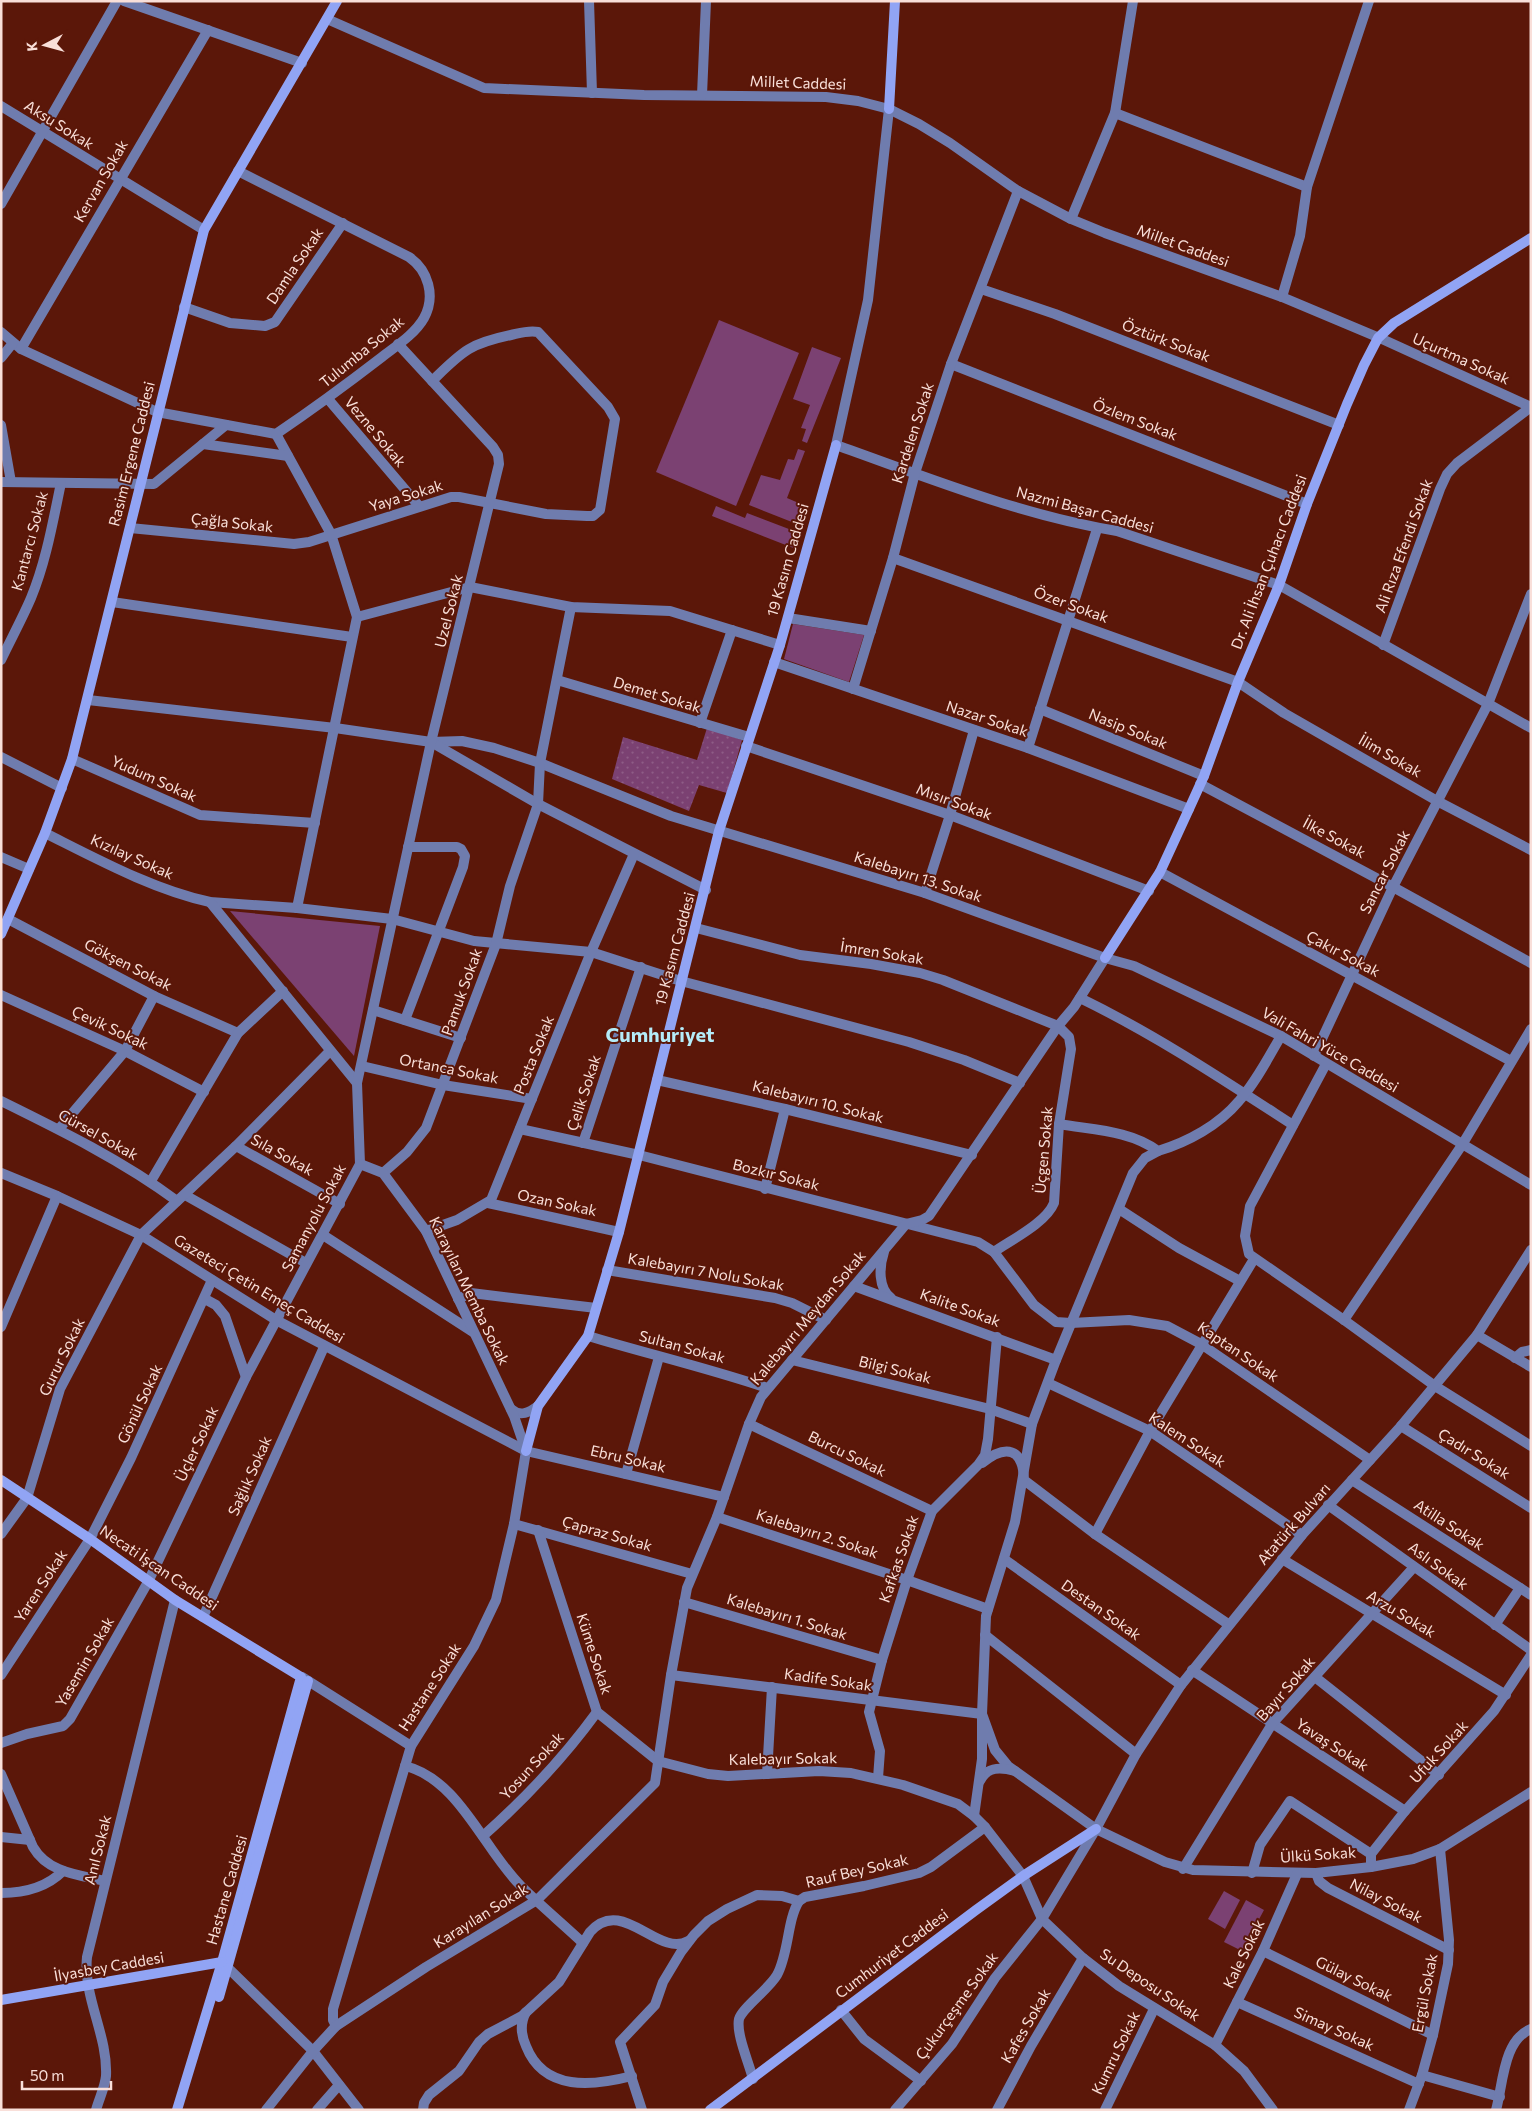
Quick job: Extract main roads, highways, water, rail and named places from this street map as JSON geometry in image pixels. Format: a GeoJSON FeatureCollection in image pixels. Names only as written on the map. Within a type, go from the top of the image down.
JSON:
{"type":"FeatureCollection","features":[{"type":"Feature","properties":{"kind":"main road"},"geometry":{"type":"LineString","coordinates":[[889,109],[895,1]]}},
{"type":"Feature","properties":{"kind":"main road","name":"Rasim Ergene Caddesi"},"geometry":{"type":"LineString","coordinates":[[1,934],[45,833],[72,758],[204,230],[327,19],[333,2]]}},
{"type":"Feature","properties":{"kind":"main road","name":"Dr. Ali İhsan Çuhacı Caddesi"},"geometry":{"type":"LineString","coordinates":[[1105,958],[1160,872],[1202,780],[1238,682],[1279,585],[1307,504],[1364,365],[1378,338],[1394,323],[1531,238]]}},
{"type":"Feature","properties":{"kind":"main road","name":"19 Kasım Caddesi"},"geometry":{"type":"LineString","coordinates":[[526,1451],[538,1406],[588,1336],[619,1232],[639,1155],[681,981],[706,890],[719,831],[788,618],[836,446]]}},
{"type":"Feature","properties":{"kind":"main road","name":"Necati İşcan Caddesi"},"geometry":{"type":"LineString","coordinates":[[1,1480],[90,1539],[175,1600],[305,1679]]}},
{"type":"Feature","properties":{"kind":"main road","name":"Hastane Caddesi"},"geometry":{"type":"LineString","coordinates":[[184,2110],[305,1679]]}},
{"type":"Feature","properties":{"kind":"main road","name":"Cumhuriyet Caddesi"},"geometry":{"type":"LineString","coordinates":[[710,2110],[841,2010],[1023,1876],[1096,1829]]}},
{"type":"Feature","properties":{"kind":"main road","name":"Hastane Caddesi"},"geometry":{"type":"LineString","coordinates":[[177,2110],[225,1965]]}},
{"type":"Feature","properties":{"kind":"main road","name":"İlyasbey Caddesi"},"geometry":{"type":"LineString","coordinates":[[1,2000],[225,1965]]}},
{"type":"Feature","properties":{"kind":"district","name":"Cumhuriyet"},"geometry":{"type":"Point","coordinates":[660,1035]}}]}
